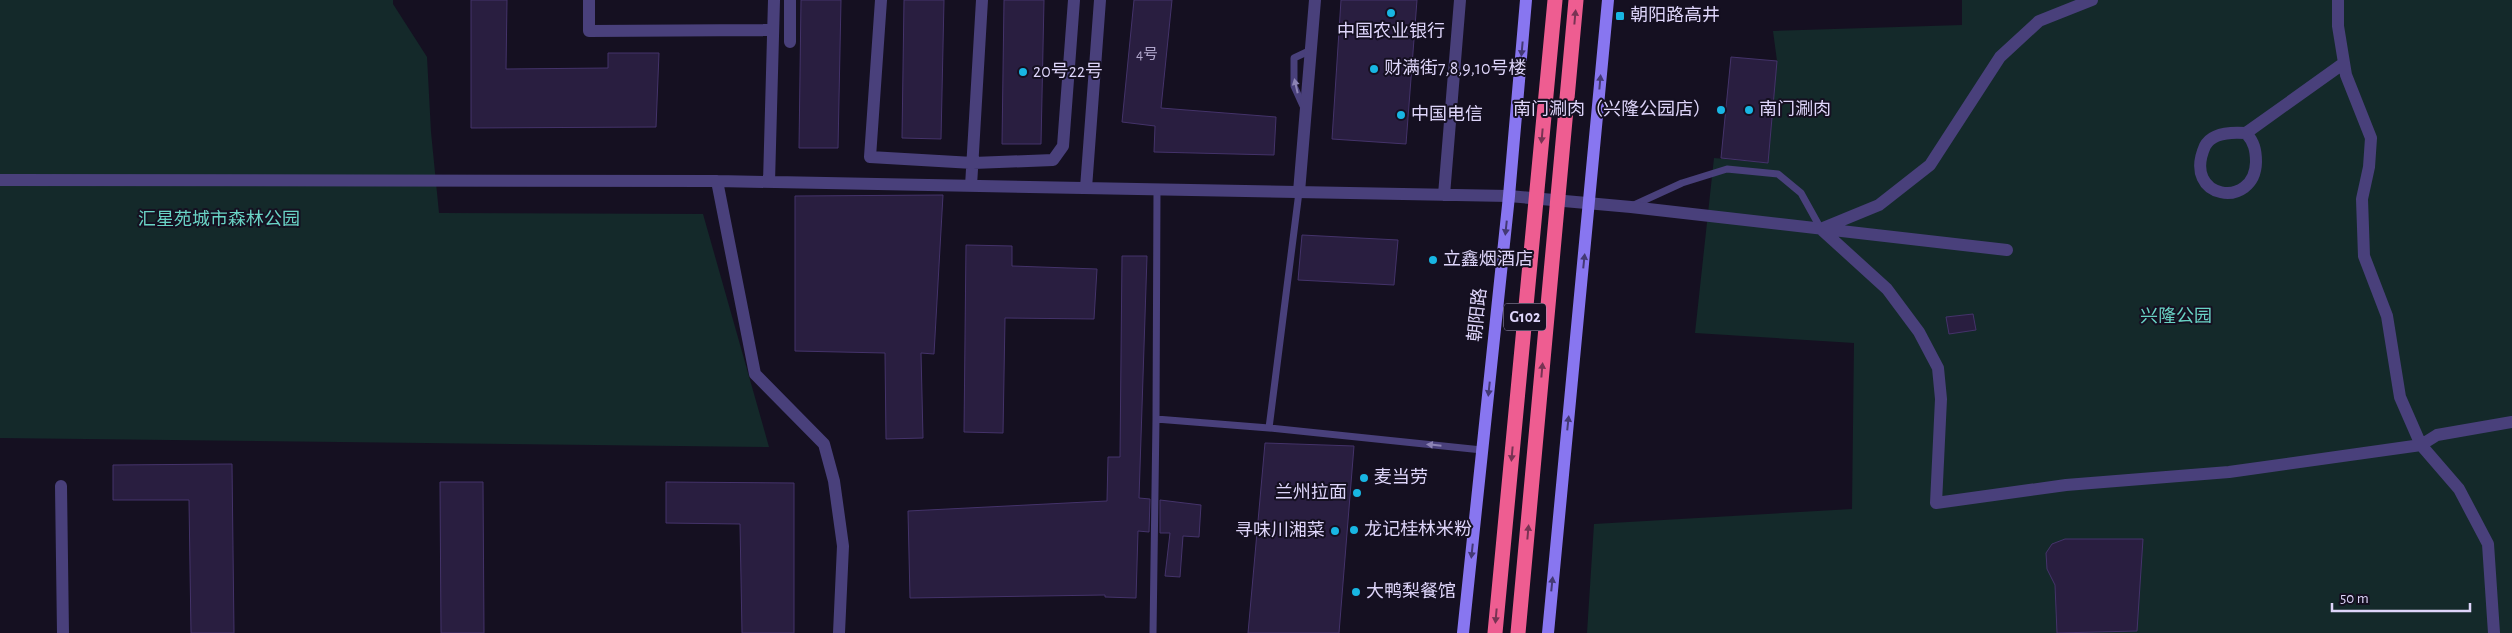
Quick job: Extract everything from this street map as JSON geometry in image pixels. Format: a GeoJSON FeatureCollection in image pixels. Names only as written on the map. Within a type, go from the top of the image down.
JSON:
{"type":"FeatureCollection","features":[{"type":"Feature","properties":{"kind":"highway","name":"G102"},"geometry":{"type":"LineString","coordinates":[[1495,633],[1555,0]]}},
{"type":"Feature","properties":{"kind":"highway","name":"G102"},"geometry":{"type":"LineString","coordinates":[[1518,633],[1576,0]]}},
{"type":"Feature","properties":{"kind":"street"},"geometry":{"type":"LineString","coordinates":[[589,0],[589,32],[773,30]]}},
{"type":"Feature","properties":{"kind":"street"},"geometry":{"type":"LineString","coordinates":[[769,182],[774,0]]}},
{"type":"Feature","properties":{"kind":"street"},"geometry":{"type":"LineString","coordinates":[[790,0],[790,42]]}},
{"type":"Feature","properties":{"kind":"street"},"geometry":{"type":"LineString","coordinates":[[881,0],[870,157],[973,163],[1053,160],[1063,146],[1074,0]]}},
{"type":"Feature","properties":{"kind":"street"},"geometry":{"type":"LineString","coordinates":[[971,186],[982,0]]}},
{"type":"Feature","properties":{"kind":"street"},"geometry":{"type":"LineString","coordinates":[[1086,188],[1100,0]]}},
{"type":"Feature","properties":{"kind":"street"},"geometry":{"type":"LineString","coordinates":[[1300,192],[1315,0]]}},
{"type":"Feature","properties":{"kind":"street"},"geometry":{"type":"LineString","coordinates":[[1444,195],[1460,0]]}},
{"type":"Feature","properties":{"kind":"street","name":"朝阳路"},"geometry":{"type":"LineString","coordinates":[[1463,633],[1509,196],[1526,0]]}},
{"type":"Feature","properties":{"kind":"street"},"geometry":{"type":"LineString","coordinates":[[1548,633],[1608,0]]}},
{"type":"Feature","properties":{"kind":"street"},"geometry":{"type":"LineString","coordinates":[[1821,229],[1879,205],[1930,165],[2000,56],[2039,21],[2092,0]]}},
{"type":"Feature","properties":{"kind":"street"},"geometry":{"type":"LineString","coordinates":[[2338,0],[2338,26],[2346,75],[2371,138],[2369,168],[2362,199],[2364,256],[2387,316],[2400,397],[2421,445],[2459,489],[2488,544],[2494,633]]}},
{"type":"Feature","properties":{"kind":"street"},"geometry":{"type":"LineString","coordinates":[[2246,133],[2256,150],[2255,173],[2252,179],[2249,184],[2228,194],[2214,191],[2204,182],[2199,169],[2207,142],[2218,135],[2235,132],[2246,133],[2344,63]]}},
{"type":"Feature","properties":{"kind":"street"},"geometry":{"type":"LineString","coordinates":[[0,180],[717,181],[1509,196],[1631,206],[2007,250]]}},
{"type":"Feature","properties":{"kind":"street"},"geometry":{"type":"LineString","coordinates":[[717,181],[755,374],[824,444],[834,481],[844,546],[839,633]]}},
{"type":"Feature","properties":{"kind":"street"},"geometry":{"type":"LineString","coordinates":[[1821,229],[1886,289],[1919,332],[1938,368],[1941,399],[1936,503],[2066,485],[2229,472],[2421,445],[2437,435],[2512,422]]}},
{"type":"Feature","properties":{"kind":"street"},"geometry":{"type":"LineString","coordinates":[[61,486],[63,633]]}},
{"type":"Feature","properties":{"kind":"lane"},"geometry":{"type":"LineString","coordinates":[[1631,206],[1682,183],[1727,169],[1778,174],[1801,193],[1821,229]]}},
{"type":"Feature","properties":{"kind":"lane"},"geometry":{"type":"LineString","coordinates":[[1153,633],[1158,189]]}},
{"type":"Feature","properties":{"kind":"lane"},"geometry":{"type":"LineString","coordinates":[[1269,428],[1300,192]]}},
{"type":"Feature","properties":{"kind":"lane"},"geometry":{"type":"LineString","coordinates":[[1156,419],[1269,428],[1482,450]]}},
{"type":"Feature","properties":{"kind":"green space","name":"汇星苑城市森林公园"},"geometry":{"type":"Polygon","coordinates":[[[0,0],[393,0],[393,4],[427,57],[431,132],[439,213],[703,214],[769,447],[0,438],[0,0]]]}},
{"type":"Feature","properties":{"kind":"green space","name":"兴隆公园"},"geometry":{"type":"Polygon","coordinates":[[[1962,0],[2512,0],[2512,633],[1587,633],[1594,524],[1852,509],[1854,343],[1695,333],[1714,158],[1768,163],[1777,61],[1773,31],[1962,25],[1962,0]]]}},
{"type":"Feature","properties":{"kind":"building"},"geometry":{"type":"Polygon","coordinates":[[[471,0],[507,0],[506,69],[608,68],[608,53],[659,53],[656,127],[471,128],[471,0]]]}},
{"type":"Feature","properties":{"kind":"building"},"geometry":{"type":"Polygon","coordinates":[[[801,0],[841,0],[838,148],[799,148],[801,0]]]}},
{"type":"Feature","properties":{"kind":"building"},"geometry":{"type":"Polygon","coordinates":[[[904,0],[944,0],[941,139],[902,138],[904,0]]]}},
{"type":"Feature","properties":{"kind":"building","name":"20号22号"},"geometry":{"type":"Polygon","coordinates":[[[1004,0],[1044,0],[1041,144],[1002,144],[1004,0]]]}},
{"type":"Feature","properties":{"kind":"building"},"geometry":{"type":"Polygon","coordinates":[[[1134,0],[1172,0],[1161,108],[1276,117],[1274,155],[1154,152],[1155,126],[1122,122],[1134,0]]]}},
{"type":"Feature","properties":{"kind":"building","name":"财满街7,8,9,10号楼"},"geometry":{"type":"Polygon","coordinates":[[[1341,0],[1417,0],[1406,144],[1332,139],[1341,0]]]}},
{"type":"Feature","properties":{"kind":"building","name":"南门涮肉"},"geometry":{"type":"Polygon","coordinates":[[[1731,57],[1777,61],[1768,163],[1721,158],[1731,57]]]}},
{"type":"Feature","properties":{"kind":"building"},"geometry":{"type":"Polygon","coordinates":[[[943,195],[934,354],[921,353],[923,438],[886,439],[885,353],[795,351],[795,196],[943,195]]]}},
{"type":"Feature","properties":{"kind":"building"},"geometry":{"type":"Polygon","coordinates":[[[1302,235],[1398,240],[1394,285],[1298,280],[1302,235]]]}},
{"type":"Feature","properties":{"kind":"building"},"geometry":{"type":"Polygon","coordinates":[[[966,245],[1012,246],[1012,266],[1097,269],[1094,319],[1005,318],[1003,433],[964,432],[966,245]]]}},
{"type":"Feature","properties":{"kind":"building"},"geometry":{"type":"Polygon","coordinates":[[[1122,256],[1147,256],[1139,498],[1150,499],[1149,532],[1138,531],[1136,598],[1105,597],[1105,595],[910,598],[908,511],[1107,501],[1108,457],[1120,457],[1122,256]]]}},
{"type":"Feature","properties":{"kind":"building"},"geometry":{"type":"Polygon","coordinates":[[[1973,314],[1976,330],[1949,334],[1946,317],[1973,314]]]}},
{"type":"Feature","properties":{"kind":"building"},"geometry":{"type":"Polygon","coordinates":[[[1265,443],[1354,446],[1339,633],[1248,633],[1265,443]]]}},
{"type":"Feature","properties":{"kind":"building"},"geometry":{"type":"Polygon","coordinates":[[[232,464],[234,633],[191,633],[189,500],[113,500],[113,465],[232,464]]]}},
{"type":"Feature","properties":{"kind":"building"},"geometry":{"type":"Polygon","coordinates":[[[440,482],[483,482],[484,633],[441,633],[440,482]]]}},
{"type":"Feature","properties":{"kind":"building"},"geometry":{"type":"Polygon","coordinates":[[[666,482],[794,483],[794,633],[742,633],[740,524],[666,523],[666,482]]]}},
{"type":"Feature","properties":{"kind":"building"},"geometry":{"type":"Polygon","coordinates":[[[1160,500],[1201,505],[1199,537],[1183,536],[1180,577],[1165,576],[1170,533],[1160,533],[1160,500]]]}},
{"type":"Feature","properties":{"kind":"building"},"geometry":{"type":"Polygon","coordinates":[[[2065,539],[2143,539],[2137,631],[2057,633],[2055,585],[2047,569],[2046,553],[2052,544],[2065,539]]]}},
{"type":"Feature","properties":{"kind":"place","name":"中国农业银行"},"geometry":{"type":"Point","coordinates":[1391,13]}},
{"type":"Feature","properties":{"kind":"place","name":"朝阳路高井"},"geometry":{"type":"Point","coordinates":[1620,16]}},
{"type":"Feature","properties":{"kind":"place","name":"财满街7,8,9,10号楼"},"geometry":{"type":"Point","coordinates":[1374,69]}},
{"type":"Feature","properties":{"kind":"place","name":"20号22号"},"geometry":{"type":"Point","coordinates":[1023,72]}},
{"type":"Feature","properties":{"kind":"place","name":"南门涮肉（兴隆公园店）"},"geometry":{"type":"Point","coordinates":[1721,110]}},
{"type":"Feature","properties":{"kind":"place","name":"南门涮肉"},"geometry":{"type":"Point","coordinates":[1749,110]}},
{"type":"Feature","properties":{"kind":"place","name":"中国电信"},"geometry":{"type":"Point","coordinates":[1401,115]}},
{"type":"Feature","properties":{"kind":"place","name":"立鑫烟酒店"},"geometry":{"type":"Point","coordinates":[1433,260]}},
{"type":"Feature","properties":{"kind":"place","name":"麦当劳"},"geometry":{"type":"Point","coordinates":[1364,478]}},
{"type":"Feature","properties":{"kind":"place","name":"兰州拉面"},"geometry":{"type":"Point","coordinates":[1357,493]}},
{"type":"Feature","properties":{"kind":"place","name":"龙记桂林米粉"},"geometry":{"type":"Point","coordinates":[1354,530]}},
{"type":"Feature","properties":{"kind":"place","name":"寻味川湘菜"},"geometry":{"type":"Point","coordinates":[1335,531]}},
{"type":"Feature","properties":{"kind":"place","name":"大鸭梨餐馆"},"geometry":{"type":"Point","coordinates":[1356,592]}}]}
